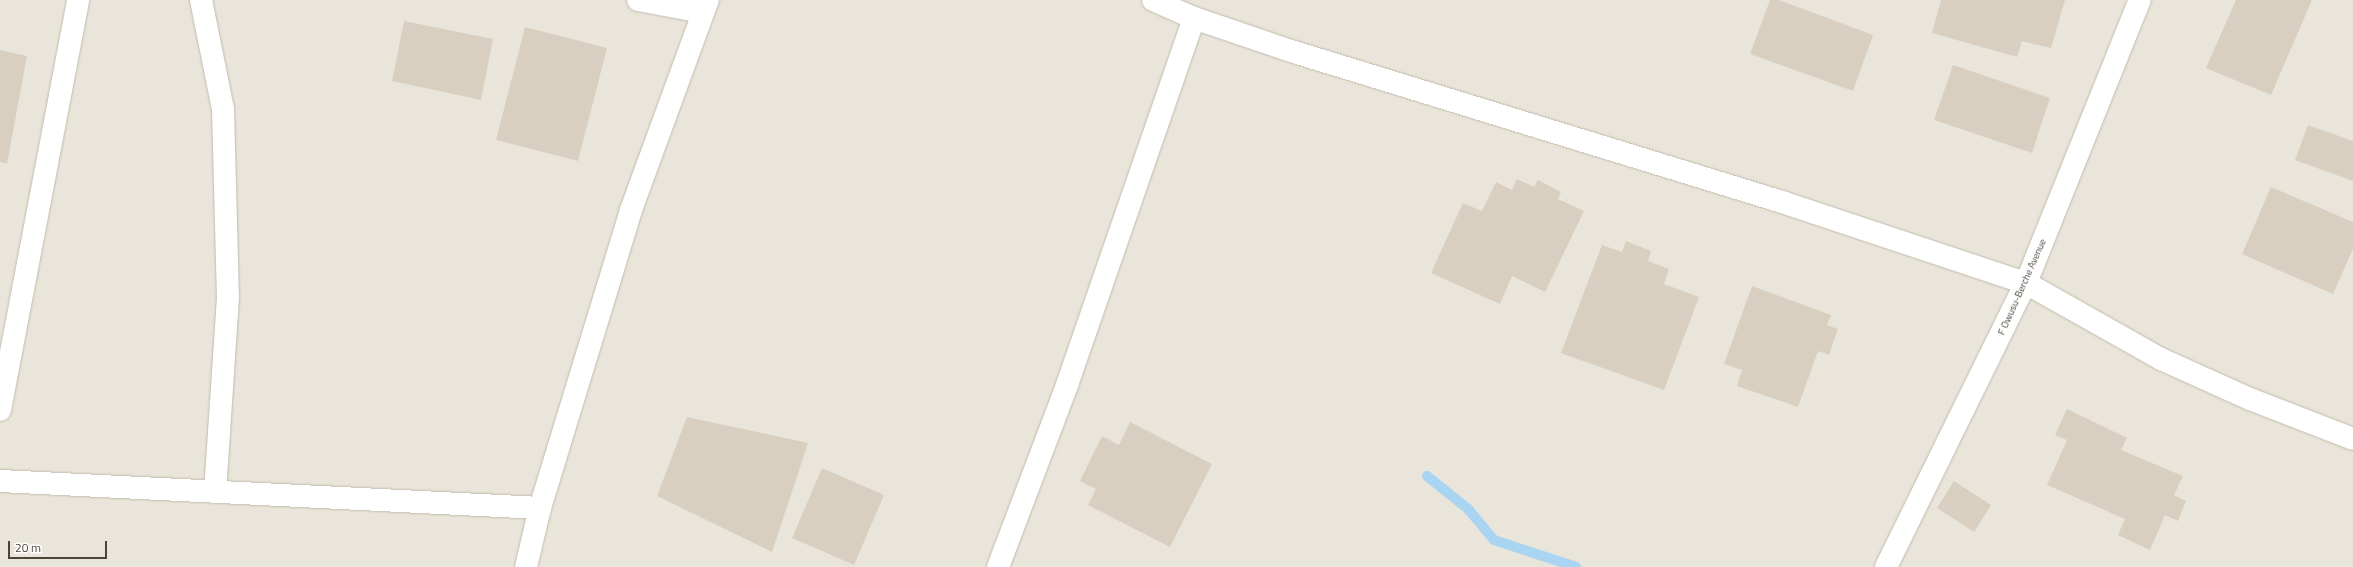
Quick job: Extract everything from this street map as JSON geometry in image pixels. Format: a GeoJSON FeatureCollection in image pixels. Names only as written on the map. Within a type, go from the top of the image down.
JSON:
{"type":"FeatureCollection","features":[{"type":"Feature","properties":{"kind":"street"},"geometry":{"type":"LineString","coordinates":[[0,410],[78,0]]}},
{"type":"Feature","properties":{"kind":"street"},"geometry":{"type":"LineString","coordinates":[[201,0],[223,109],[228,297],[215,492]]}},
{"type":"Feature","properties":{"kind":"street"},"geometry":{"type":"LineString","coordinates":[[526,567],[540,508],[631,210],[705,6],[638,0]]}},
{"type":"Feature","properties":{"kind":"street"},"geometry":{"type":"LineString","coordinates":[[1153,0],[1194,18],[1291,52],[1782,202],[2026,283],[2161,359],[2250,399],[2353,439]]}},
{"type":"Feature","properties":{"kind":"street","name":"F Owusu-Berche Avenue"},"geometry":{"type":"LineString","coordinates":[[1886,567],[2026,283],[2140,0]]}},
{"type":"Feature","properties":{"kind":"street"},"geometry":{"type":"LineString","coordinates":[[998,567],[1066,385],[1194,18]]}},
{"type":"Feature","properties":{"kind":"street"},"geometry":{"type":"LineString","coordinates":[[0,481],[540,508]]}},
{"type":"Feature","properties":{"kind":"shaded area"},"geometry":{"type":"Polygon","coordinates":[[[0,0],[2353,0],[2353,567],[0,567],[0,0]]]}},
{"type":"Feature","properties":{"kind":"building"},"geometry":{"type":"Polygon","coordinates":[[[1770,0],[1779,0],[1873,35],[1853,91],[1750,54],[1770,0]]]}},
{"type":"Feature","properties":{"kind":"building"},"geometry":{"type":"Polygon","coordinates":[[[1941,0],[2065,0],[2051,48],[2022,41],[2017,57],[1932,33],[1941,0]]]}},
{"type":"Feature","properties":{"kind":"building"},"geometry":{"type":"Polygon","coordinates":[[[2236,0],[2312,0],[2271,95],[2206,68],[2236,0]]]}},
{"type":"Feature","properties":{"kind":"building"},"geometry":{"type":"Polygon","coordinates":[[[404,21],[493,39],[481,100],[392,81],[404,21]]]}},
{"type":"Feature","properties":{"kind":"building"},"geometry":{"type":"Polygon","coordinates":[[[525,27],[607,48],[578,161],[496,140],[525,27]]]}},
{"type":"Feature","properties":{"kind":"building"},"geometry":{"type":"Polygon","coordinates":[[[0,50],[27,56],[7,164],[0,162],[0,50]]]}},
{"type":"Feature","properties":{"kind":"building"},"geometry":{"type":"Polygon","coordinates":[[[1953,65],[2050,98],[2032,153],[1934,120],[1953,65]]]}},
{"type":"Feature","properties":{"kind":"building"},"geometry":{"type":"Polygon","coordinates":[[[2308,125],[2353,141],[2353,181],[2295,160],[2308,125]]]}},
{"type":"Feature","properties":{"kind":"building"},"geometry":{"type":"Polygon","coordinates":[[[1517,179],[1534,187],[1538,180],[1561,192],[1558,199],[1584,211],[1545,292],[1512,276],[1500,304],[1431,273],[1463,203],[1482,211],[1496,182],[1512,190],[1517,179]]]}},
{"type":"Feature","properties":{"kind":"building"},"geometry":{"type":"Polygon","coordinates":[[[2271,187],[2353,222],[2353,249],[2333,294],[2242,254],[2271,187]]]}},
{"type":"Feature","properties":{"kind":"building"},"geometry":{"type":"Polygon","coordinates":[[[1626,241],[1651,251],[1648,261],[1669,269],[1664,284],[1699,297],[1664,390],[1561,353],[1602,245],[1622,252],[1626,241]]]}},
{"type":"Feature","properties":{"kind":"building"},"geometry":{"type":"Polygon","coordinates":[[[1752,286],[1831,315],[1827,325],[1838,329],[1829,355],[1818,351],[1798,407],[1737,386],[1742,370],[1724,364],[1752,286]]]}},
{"type":"Feature","properties":{"kind":"building"},"geometry":{"type":"Polygon","coordinates":[[[2067,409],[2127,438],[2121,450],[2183,476],[2174,495],[2186,501],[2178,521],[2165,515],[2150,550],[2118,535],[2125,519],[2047,485],[2067,440],[2055,435],[2067,409]]]}},
{"type":"Feature","properties":{"kind":"building"},"geometry":{"type":"Polygon","coordinates":[[[687,417],[808,443],[772,552],[657,496],[687,417]]]}},
{"type":"Feature","properties":{"kind":"building"},"geometry":{"type":"Polygon","coordinates":[[[1130,422],[1212,464],[1170,547],[1088,505],[1096,489],[1080,481],[1102,436],[1119,445],[1130,422]]]}},
{"type":"Feature","properties":{"kind":"building"},"geometry":{"type":"Polygon","coordinates":[[[822,468],[884,495],[854,565],[792,538],[822,468]]]}},
{"type":"Feature","properties":{"kind":"building"},"geometry":{"type":"Polygon","coordinates":[[[1954,481],[1991,505],[1974,532],[1937,508],[1954,481]]]}},
{"type":"Feature","properties":{"kind":"waterway"},"geometry":{"type":"LineString","coordinates":[[1427,476],[1468,509],[1494,540],[1576,567]]}}]}
